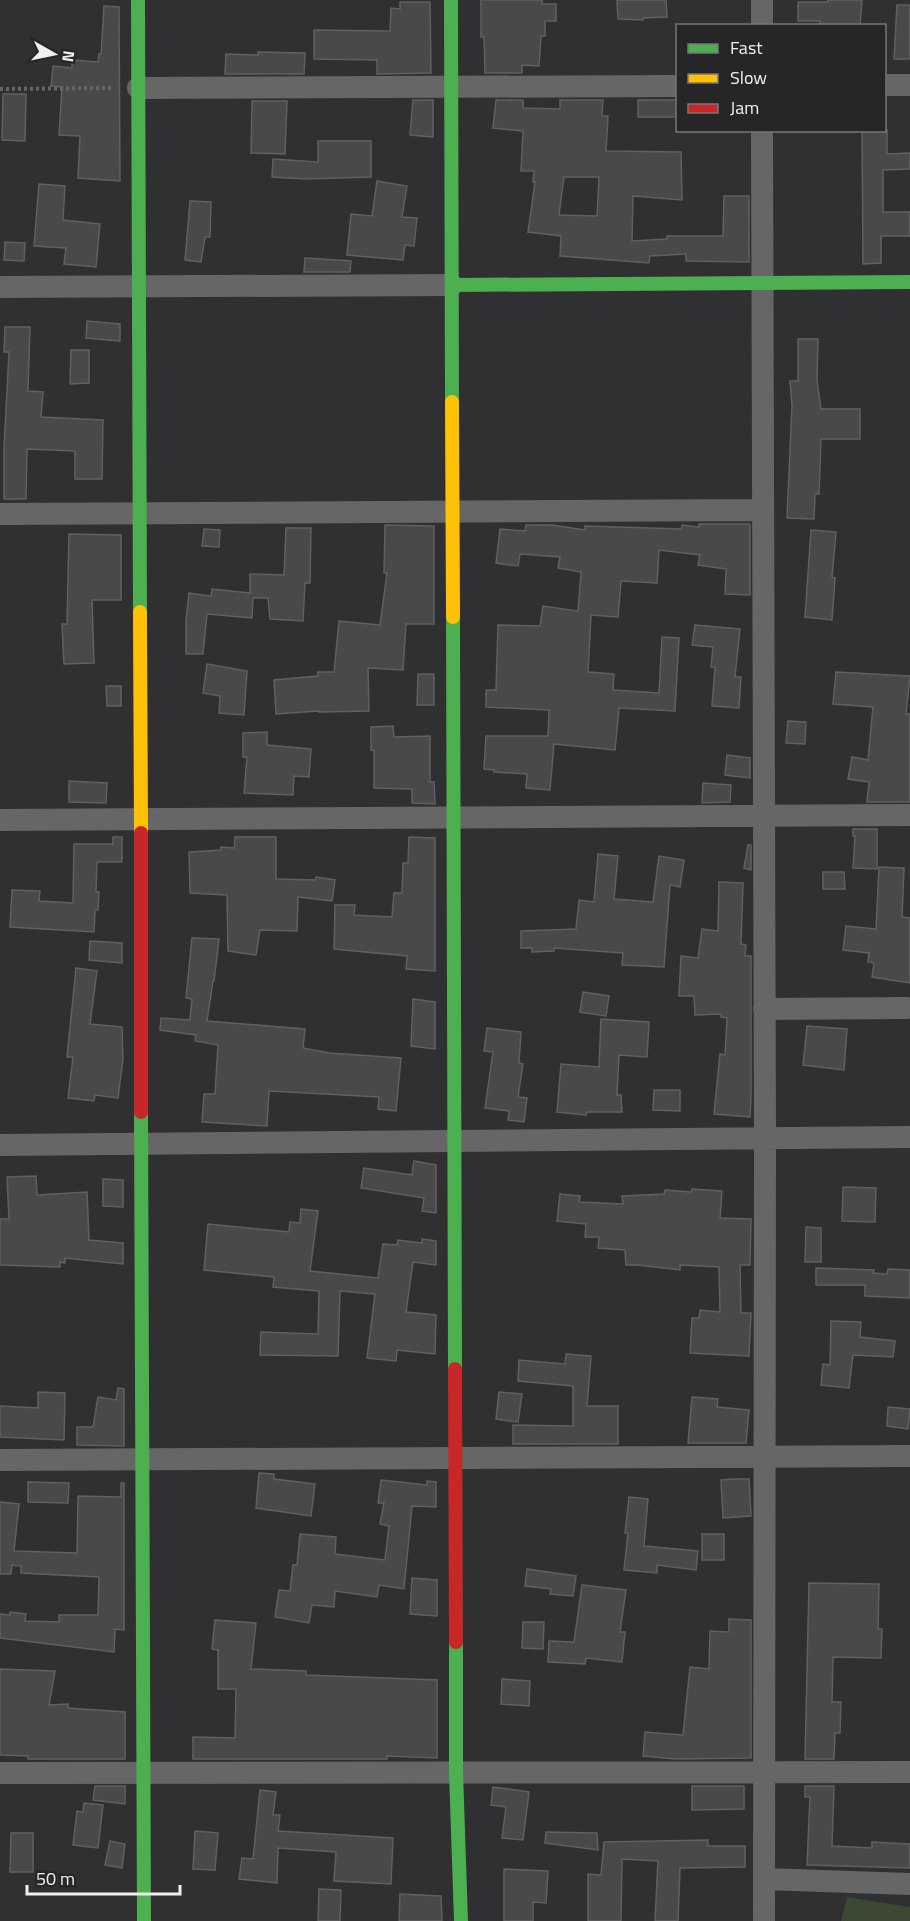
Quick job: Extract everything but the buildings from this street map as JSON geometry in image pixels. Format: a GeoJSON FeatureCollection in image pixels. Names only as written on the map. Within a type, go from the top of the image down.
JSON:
{"type":"FeatureCollection","features":[{"type":"Feature","properties":{"kind":"street"},"geometry":{"type":"LineString","coordinates":[[138,0],[144,1921]]}},
{"type":"Feature","properties":{"kind":"street"},"geometry":{"type":"LineString","coordinates":[[451,0],[456,1772],[461,1921]]}},
{"type":"Feature","properties":{"kind":"street"},"geometry":{"type":"LineString","coordinates":[[762,0],[762,24]]}},
{"type":"Feature","properties":{"kind":"street"},"geometry":{"type":"LineString","coordinates":[[886,85],[910,84]]}},
{"type":"Feature","properties":{"kind":"street"},"geometry":{"type":"LineString","coordinates":[[138,88],[676,86]]}},
{"type":"Feature","properties":{"kind":"street"},"geometry":{"type":"LineString","coordinates":[[762,132],[765,1138],[764,1921]]}},
{"type":"Feature","properties":{"kind":"street"},"geometry":{"type":"LineString","coordinates":[[0,287],[910,282]]}},
{"type":"Feature","properties":{"kind":"street"},"geometry":{"type":"LineString","coordinates":[[0,514],[763,510]]}},
{"type":"Feature","properties":{"kind":"street"},"geometry":{"type":"LineString","coordinates":[[0,820],[910,815]]}},
{"type":"Feature","properties":{"kind":"street"},"geometry":{"type":"LineString","coordinates":[[764,1009],[907,1008]]}},
{"type":"Feature","properties":{"kind":"street"},"geometry":{"type":"LineString","coordinates":[[0,1144],[910,1137]]}},
{"type":"Feature","properties":{"kind":"street"},"geometry":{"type":"LineString","coordinates":[[0,1460],[910,1456]]}},
{"type":"Feature","properties":{"kind":"street"},"geometry":{"type":"LineString","coordinates":[[0,1773],[910,1772]]}},
{"type":"Feature","properties":{"kind":"street"},"geometry":{"type":"LineString","coordinates":[[764,1879],[910,1884]]}},
{"type":"Feature","properties":{"kind":"path"},"geometry":{"type":"LineString","coordinates":[[0,89],[138,88]]}},
{"type":"Feature","properties":{"kind":"green space"},"geometry":{"type":"Polygon","coordinates":[[[847,1897],[910,1907],[910,1921],[841,1921],[847,1897]]]}},
{"type":"Feature","properties":{"kind":"traffic: fast"},"geometry":{"type":"LineString","coordinates":[[138,0],[140,612]]}},
{"type":"Feature","properties":{"kind":"traffic: fast"},"geometry":{"type":"LineString","coordinates":[[451,0],[452,402]]}},
{"type":"Feature","properties":{"kind":"traffic: fast"},"geometry":{"type":"LineString","coordinates":[[452,285],[910,282]]}},
{"type":"Feature","properties":{"kind":"traffic: fast"},"geometry":{"type":"LineString","coordinates":[[453,617],[455,1369]]}},
{"type":"Feature","properties":{"kind":"traffic: fast"},"geometry":{"type":"LineString","coordinates":[[141,1112],[144,1921]]}},
{"type":"Feature","properties":{"kind":"traffic: fast"},"geometry":{"type":"LineString","coordinates":[[456,1642],[456,1772],[461,1921]]}},
{"type":"Feature","properties":{"kind":"traffic: slow"},"geometry":{"type":"LineString","coordinates":[[452,402],[453,617]]}},
{"type":"Feature","properties":{"kind":"traffic: slow"},"geometry":{"type":"LineString","coordinates":[[140,612],[141,833]]}},
{"type":"Feature","properties":{"kind":"traffic: jam"},"geometry":{"type":"LineString","coordinates":[[141,833],[141,1112]]}},
{"type":"Feature","properties":{"kind":"traffic: jam"},"geometry":{"type":"LineString","coordinates":[[455,1369],[456,1642]]}}]}
